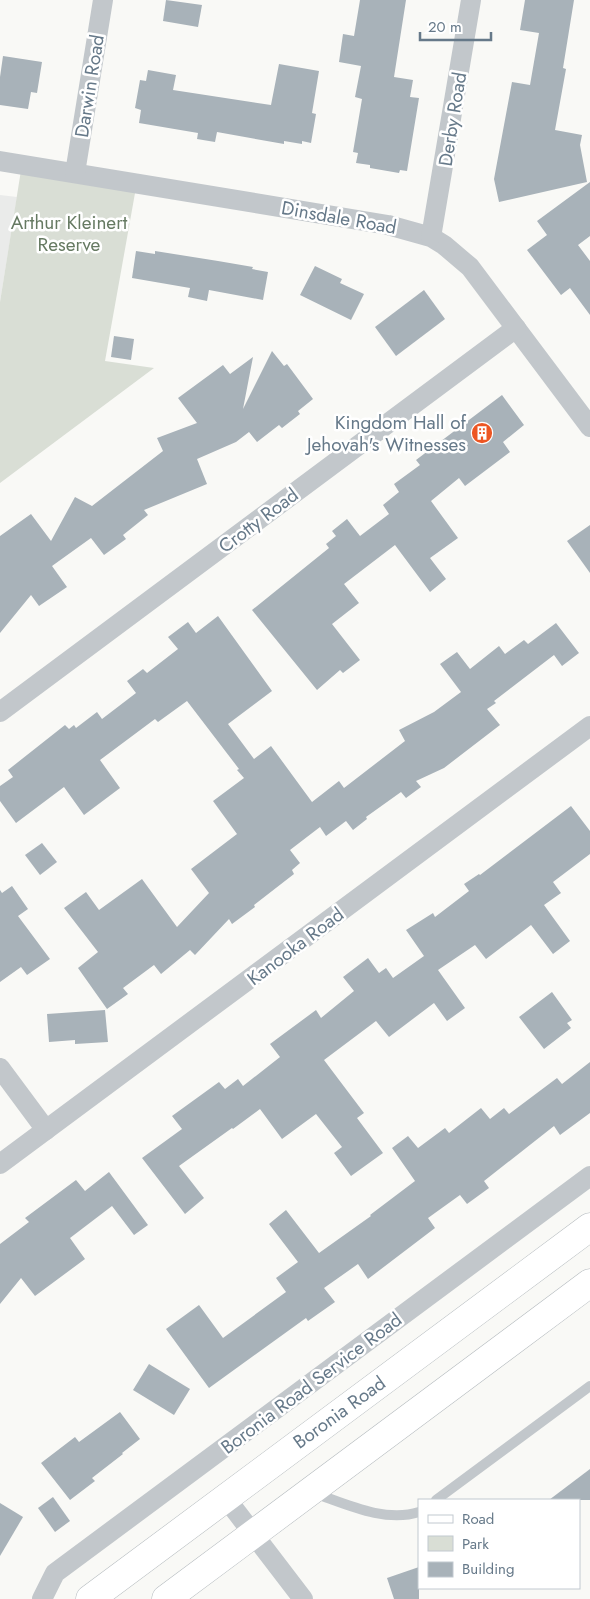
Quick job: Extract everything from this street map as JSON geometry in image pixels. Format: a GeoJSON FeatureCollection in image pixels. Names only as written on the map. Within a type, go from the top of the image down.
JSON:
{"type":"FeatureCollection","features":[{"type":"Feature","properties":{"kind":"main road","name":"Boronia Road"},"geometry":{"type":"LineString","coordinates":[[90,1599],[590,1227]]}},
{"type":"Feature","properties":{"kind":"main road"},"geometry":{"type":"LineString","coordinates":[[166,1599],[590,1283]]}},
{"type":"Feature","properties":{"kind":"street","name":"Darwin Road"},"geometry":{"type":"LineString","coordinates":[[75,173],[104,0]]}},
{"type":"Feature","properties":{"kind":"street","name":"Derby Road"},"geometry":{"type":"LineString","coordinates":[[431,237],[471,0]]}},
{"type":"Feature","properties":{"kind":"street","name":"Dinsdale Road"},"geometry":{"type":"LineString","coordinates":[[0,161],[388,224],[431,237],[444,245],[470,267],[590,427]]}},
{"type":"Feature","properties":{"kind":"street","name":"Crotty Road"},"geometry":{"type":"LineString","coordinates":[[0,712],[516,328]]}},
{"type":"Feature","properties":{"kind":"street","name":"Kanooka Road"},"geometry":{"type":"LineString","coordinates":[[0,1164],[590,726]]}},
{"type":"Feature","properties":{"kind":"street"},"geometry":{"type":"LineString","coordinates":[[0,1068],[46,1130]]}},
{"type":"Feature","properties":{"kind":"street","name":"Boronia Road Service Road"},"geometry":{"type":"LineString","coordinates":[[42,1599],[56,1573],[590,1176]]}},
{"type":"Feature","properties":{"kind":"street"},"geometry":{"type":"LineString","coordinates":[[225,1497],[303,1599]]}},
{"type":"Feature","properties":{"kind":"lane"},"geometry":{"type":"LineString","coordinates":[[437,1499],[590,1386]]}},
{"type":"Feature","properties":{"kind":"lane"},"geometry":{"type":"LineString","coordinates":[[309,1492],[389,1516],[410,1515],[418,1512]]}},
{"type":"Feature","properties":{"kind":"shaded area"},"geometry":{"type":"Polygon","coordinates":[[[0,195],[17,197],[0,302],[0,195]]]}},
{"type":"Feature","properties":{"kind":"green space","name":"Arthur Kleinert Reserve"},"geometry":{"type":"Polygon","coordinates":[[[22,164],[137,182],[105,361],[154,368],[0,483],[0,302],[22,164]]]}},
{"type":"Feature","properties":{"kind":"building"},"geometry":{"type":"Polygon","coordinates":[[[166,0],[202,5],[198,27],[163,21],[166,0]]]}},
{"type":"Feature","properties":{"kind":"building"},"geometry":{"type":"Polygon","coordinates":[[[360,0],[406,0],[394,77],[413,80],[410,97],[419,98],[407,171],[400,170],[399,173],[370,168],[370,165],[356,163],[358,153],[353,152],[362,99],[355,97],[361,66],[339,62],[343,34],[354,36],[360,0]]]}},
{"type":"Feature","properties":{"kind":"building"},"geometry":{"type":"Polygon","coordinates":[[[525,0],[574,0],[563,68],[566,69],[555,130],[582,135],[580,145],[587,182],[499,202],[494,179],[512,82],[530,85],[539,33],[520,30],[525,0]]]}},
{"type":"Feature","properties":{"kind":"building"},"geometry":{"type":"Polygon","coordinates":[[[3,56],[42,62],[37,93],[31,92],[28,109],[0,105],[0,77],[3,56]]]}},
{"type":"Feature","properties":{"kind":"building"},"geometry":{"type":"Polygon","coordinates":[[[279,64],[319,71],[312,113],[316,114],[311,143],[302,141],[302,144],[284,141],[284,144],[217,132],[215,142],[197,139],[198,133],[139,123],[141,110],[135,108],[140,80],[146,81],[148,70],[176,75],[173,90],[271,105],[279,64]]]}},
{"type":"Feature","properties":{"kind":"building"},"geometry":{"type":"Polygon","coordinates":[[[590,182],[590,236],[578,245],[590,261],[590,315],[570,288],[561,295],[527,250],[547,235],[537,221],[590,182]]]}},
{"type":"Feature","properties":{"kind":"building"},"geometry":{"type":"Polygon","coordinates":[[[136,251],[155,254],[155,251],[218,261],[253,267],[252,269],[268,272],[263,300],[209,290],[207,301],[188,297],[190,288],[132,278],[136,251]]]}},
{"type":"Feature","properties":{"kind":"building"},"geometry":{"type":"Polygon","coordinates":[[[315,266],[342,279],[340,283],[364,294],[351,320],[300,295],[315,266]]]}},
{"type":"Feature","properties":{"kind":"building"},"geometry":{"type":"Polygon","coordinates":[[[424,290],[445,319],[396,356],[375,327],[424,290]]]}},
{"type":"Feature","properties":{"kind":"building"},"geometry":{"type":"Polygon","coordinates":[[[114,336],[134,339],[131,360],[111,357],[114,336]]]}},
{"type":"Feature","properties":{"kind":"building"},"geometry":{"type":"Polygon","coordinates":[[[272,351],[284,366],[287,364],[313,399],[298,411],[300,414],[282,428],[279,425],[257,442],[249,432],[236,442],[197,459],[207,484],[144,510],[148,515],[123,535],[126,539],[104,555],[91,538],[52,566],[67,587],[39,606],[31,595],[0,633],[0,536],[31,514],[51,541],[75,497],[92,506],[163,451],[157,438],[197,423],[178,398],[223,365],[230,374],[253,357],[243,409],[272,351]]]}},
{"type":"Feature","properties":{"kind":"building"},"geometry":{"type":"Polygon","coordinates":[[[502,395],[524,425],[503,442],[510,452],[465,486],[459,478],[431,501],[458,538],[430,558],[446,579],[430,592],[395,545],[344,584],[359,603],[332,624],[360,660],[343,673],[340,670],[317,690],[252,610],[329,548],[326,544],[336,536],[332,531],[347,519],[360,536],[389,514],[383,505],[399,492],[394,484],[420,465],[416,460],[502,395]]]}},
{"type":"Feature","properties":{"kind":"building"},"geometry":{"type":"Polygon","coordinates":[[[590,525],[590,573],[567,541],[590,525]]]}},
{"type":"Feature","properties":{"kind":"building"},"geometry":{"type":"Polygon","coordinates":[[[218,616],[272,691],[228,724],[254,759],[271,746],[312,802],[339,781],[344,788],[405,741],[399,730],[434,712],[461,692],[440,664],[457,652],[470,669],[499,646],[505,654],[524,640],[528,644],[556,623],[579,653],[562,666],[554,655],[494,701],[496,703],[487,709],[500,725],[444,768],[416,781],[421,787],[406,798],[401,792],[366,817],[367,819],[353,830],[346,821],[326,836],[320,827],[290,850],[300,863],[292,870],[294,874],[232,924],[229,919],[195,955],[190,950],[161,974],[154,965],[123,988],[128,994],[107,1009],[78,968],[98,952],[64,908],[86,892],[99,910],[142,879],[177,927],[209,893],[191,869],[237,834],[213,801],[244,778],[187,701],[158,722],[155,719],[100,760],[120,788],[84,815],[64,787],[16,823],[0,801],[0,786],[13,777],[8,770],[65,725],[69,729],[74,725],[76,728],[97,712],[102,719],[136,693],[127,681],[143,669],[147,673],[178,649],[168,637],[188,622],[196,633],[218,616]]]}},
{"type":"Feature","properties":{"kind":"building"},"geometry":{"type":"Polygon","coordinates":[[[571,806],[590,831],[590,854],[553,882],[561,893],[544,905],[570,941],[553,954],[531,925],[486,959],[475,945],[438,970],[465,1008],[447,1021],[434,1003],[389,1037],[376,1021],[324,1060],[364,1113],[357,1118],[383,1153],[351,1176],[334,1153],[342,1147],[316,1114],[282,1139],[260,1109],[179,1166],[204,1198],[185,1214],[142,1158],[182,1129],[172,1116],[219,1082],[225,1089],[238,1079],[243,1086],[280,1057],[270,1044],[316,1010],[321,1018],[354,991],[343,977],[368,958],[379,973],[386,968],[393,978],[424,956],[406,930],[433,913],[435,917],[469,891],[464,884],[480,875],[571,806]]]}},
{"type":"Feature","properties":{"kind":"building"},"geometry":{"type":"Polygon","coordinates":[[[42,843],[57,862],[40,875],[25,855],[42,843]]]}},
{"type":"Feature","properties":{"kind":"building"},"geometry":{"type":"Polygon","coordinates":[[[12,886],[28,909],[18,916],[50,959],[27,975],[21,967],[0,982],[0,890],[2,893],[12,886]]]}},
{"type":"Feature","properties":{"kind":"building"},"geometry":{"type":"Polygon","coordinates":[[[552,992],[572,1020],[567,1023],[571,1028],[544,1049],[519,1017],[552,992]]]}},
{"type":"Feature","properties":{"kind":"building"},"geometry":{"type":"Polygon","coordinates":[[[105,1010],[108,1042],[75,1044],[75,1040],[49,1042],[47,1014],[105,1010]]]}},
{"type":"Feature","properties":{"kind":"building"},"geometry":{"type":"Polygon","coordinates":[[[590,1062],[590,1113],[560,1135],[554,1126],[484,1181],[489,1188],[467,1204],[460,1195],[428,1218],[435,1228],[368,1279],[358,1264],[324,1288],[335,1302],[308,1321],[306,1318],[209,1388],[166,1329],[199,1305],[223,1338],[286,1292],[276,1278],[298,1262],[269,1224],[286,1210],[319,1253],[371,1216],[415,1181],[392,1148],[408,1136],[418,1148],[445,1128],[449,1133],[481,1108],[490,1119],[504,1108],[509,1114],[557,1078],[562,1084],[590,1062]]]}},
{"type":"Feature","properties":{"kind":"building"},"geometry":{"type":"Polygon","coordinates":[[[109,1172],[148,1225],[134,1235],[112,1206],[70,1238],[85,1259],[35,1296],[21,1278],[0,1304],[0,1244],[29,1222],[25,1218],[76,1180],[85,1191],[109,1172]]]}},
{"type":"Feature","properties":{"kind":"building"},"geometry":{"type":"Polygon","coordinates":[[[149,1364],[190,1389],[174,1415],[133,1390],[149,1364]]]}},
{"type":"Feature","properties":{"kind":"building"},"geometry":{"type":"Polygon","coordinates":[[[120,1412],[140,1439],[92,1478],[95,1481],[70,1500],[41,1463],[75,1437],[79,1442],[120,1412]]]}},
{"type":"Feature","properties":{"kind":"building"},"geometry":{"type":"Polygon","coordinates":[[[590,1469],[590,1500],[550,1499],[590,1469]]]}},
{"type":"Feature","properties":{"kind":"building"},"geometry":{"type":"Polygon","coordinates":[[[53,1497],[70,1521],[55,1532],[38,1508],[53,1497]]]}},
{"type":"Feature","properties":{"kind":"building"},"geometry":{"type":"Polygon","coordinates":[[[0,1503],[23,1517],[0,1556],[0,1503]]]}},
{"type":"Feature","properties":{"kind":"building"},"geometry":{"type":"Polygon","coordinates":[[[418,1567],[419,1599],[394,1599],[387,1578],[418,1567]]]}},
{"type":"Feature","properties":{"kind":"place","name":"Kingdom Hall of Jehovah's Witnesses"},"geometry":{"type":"Point","coordinates":[482,433]}}]}
